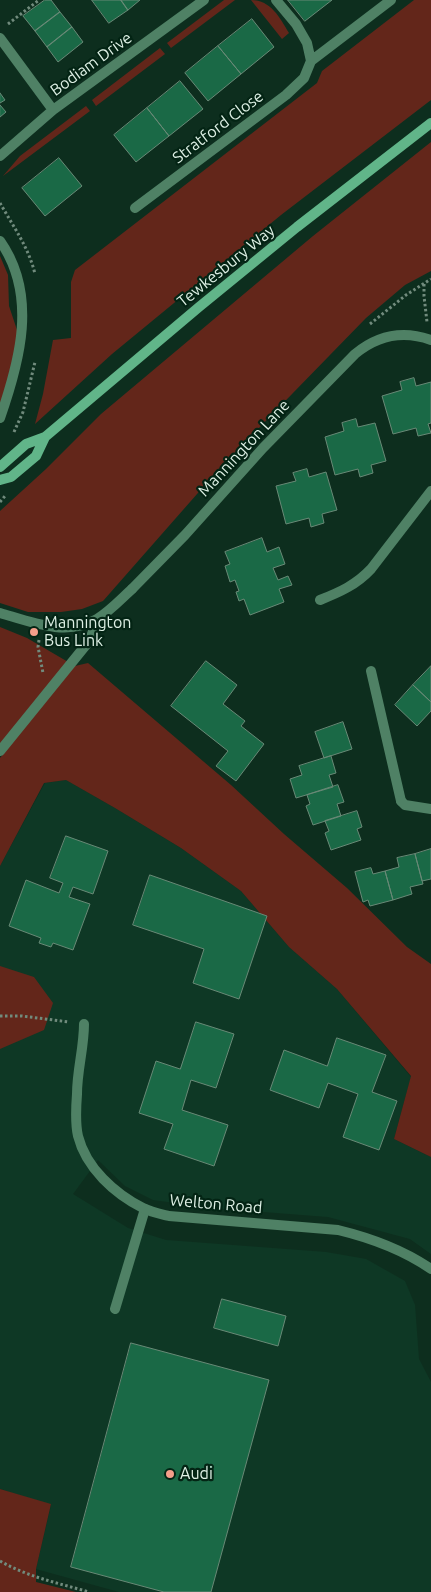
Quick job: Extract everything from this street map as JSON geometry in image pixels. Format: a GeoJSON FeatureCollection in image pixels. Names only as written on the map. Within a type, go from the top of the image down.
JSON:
{"type":"FeatureCollection","features":[{"type":"Feature","properties":{"kind":"main road","name":"Tewkesbury Way"},"geometry":{"type":"LineString","coordinates":[[0,467],[26,444],[45,437],[206,300],[431,123]]}},
{"type":"Feature","properties":{"kind":"main road","name":"Tewkesbury Way"},"geometry":{"type":"LineString","coordinates":[[0,480],[10,477],[36,456],[45,437]]}},
{"type":"Feature","properties":{"kind":"street","name":"Bodiam Drive"},"geometry":{"type":"LineString","coordinates":[[0,156],[53,110],[204,0]]}},
{"type":"Feature","properties":{"kind":"street"},"geometry":{"type":"LineString","coordinates":[[276,0],[296,24],[307,43],[310,61]]}},
{"type":"Feature","properties":{"kind":"street","name":"Stratford Close"},"geometry":{"type":"LineString","coordinates":[[135,208],[286,95],[304,78],[310,61],[391,0]]}},
{"type":"Feature","properties":{"kind":"street"},"geometry":{"type":"LineString","coordinates":[[0,38],[53,110]]}},
{"type":"Feature","properties":{"kind":"street"},"geometry":{"type":"LineString","coordinates":[[0,241],[9,254],[17,273],[22,302],[23,330],[18,362],[0,418]]}},
{"type":"Feature","properties":{"kind":"street","name":"Mannington Lane"},"geometry":{"type":"LineString","coordinates":[[0,614],[63,628],[74,627],[97,619],[132,589],[185,535],[263,448],[355,354],[367,344],[388,336],[400,335],[428,339]]}},
{"type":"Feature","properties":{"kind":"street"},"geometry":{"type":"LineString","coordinates":[[320,600],[348,588],[360,580],[371,569],[431,491]]}},
{"type":"Feature","properties":{"kind":"street","name":"Mannington Lane"},"geometry":{"type":"LineString","coordinates":[[0,752],[90,640],[97,619]]}},
{"type":"Feature","properties":{"kind":"street"},"geometry":{"type":"LineString","coordinates":[[371,671],[400,801],[405,805],[431,809]]}},
{"type":"Feature","properties":{"kind":"street","name":"Welton Road"},"geometry":{"type":"LineString","coordinates":[[84,1024],[83,1050],[77,1092],[77,1134],[83,1151],[101,1177],[120,1194],[145,1209],[169,1216],[338,1230],[392,1246],[431,1269]]}},
{"type":"Feature","properties":{"kind":"street"},"geometry":{"type":"LineString","coordinates":[[115,1309],[145,1209]]}},
{"type":"Feature","properties":{"kind":"path"},"geometry":{"type":"LineString","coordinates":[[0,30],[39,0]]}},
{"type":"Feature","properties":{"kind":"path"},"geometry":{"type":"LineString","coordinates":[[424,283],[428,339]]}},
{"type":"Feature","properties":{"kind":"path"},"geometry":{"type":"LineString","coordinates":[[40,624],[38,650],[44,680],[52,688]]}},
{"type":"Feature","properties":{"kind":"path"},"geometry":{"type":"LineString","coordinates":[[0,1016],[22,1016],[84,1024]]}},
{"type":"Feature","properties":{"kind":"path"},"geometry":{"type":"LineString","coordinates":[[0,1561],[34,1577],[89,1592]]}},
{"type":"Feature","properties":{"kind":"shaded area"},"geometry":{"type":"Polygon","coordinates":[[[224,0],[235,0],[171,48],[167,43],[224,0]]]}},
{"type":"Feature","properties":{"kind":"shaded area"},"geometry":{"type":"Polygon","coordinates":[[[251,0],[269,6],[289,33],[282,39],[251,0]]]}},
{"type":"Feature","properties":{"kind":"shaded area"},"geometry":{"type":"Polygon","coordinates":[[[414,0],[431,0],[431,100],[281,215],[112,354],[35,424],[43,394],[53,340],[71,338],[71,282],[75,270],[317,83],[322,71],[414,0]]]}},
{"type":"Feature","properties":{"kind":"shaded area"},"geometry":{"type":"Polygon","coordinates":[[[160,48],[165,54],[96,106],[92,100],[160,48]]]}},
{"type":"Feature","properties":{"kind":"shaded area"},"geometry":{"type":"Polygon","coordinates":[[[86,106],[90,111],[3,176],[20,156],[86,106]]]}},
{"type":"Feature","properties":{"kind":"shaded area"},"geometry":{"type":"Polygon","coordinates":[[[431,142],[431,271],[405,285],[366,318],[219,469],[103,601],[82,609],[61,612],[28,612],[0,603],[0,511],[46,469],[101,414],[313,236],[431,142]]]}},
{"type":"Feature","properties":{"kind":"shaded area"},"geometry":{"type":"Polygon","coordinates":[[[0,256],[8,275],[9,306],[20,339],[0,405],[0,256]]]}},
{"type":"Feature","properties":{"kind":"shaded area"},"geometry":{"type":"Polygon","coordinates":[[[0,627],[27,638],[75,666],[88,663],[231,785],[347,888],[407,947],[431,964],[431,1157],[394,1139],[411,1076],[337,989],[289,947],[241,891],[181,848],[66,780],[44,783],[0,866],[0,758],[21,730],[0,747],[0,627]]]}},
{"type":"Feature","properties":{"kind":"shaded area"},"geometry":{"type":"Polygon","coordinates":[[[66,780],[181,848],[241,891],[289,947],[337,989],[411,1077],[394,1139],[431,1157],[431,1254],[410,1239],[328,1217],[212,1208],[153,1200],[125,1186],[98,1160],[73,1194],[128,1228],[166,1240],[326,1252],[366,1259],[405,1281],[415,1305],[419,1359],[431,1382],[431,1592],[119,1592],[36,1569],[51,1505],[0,1489],[0,866],[45,783],[66,780]]]}},
{"type":"Feature","properties":{"kind":"shaded area"},"geometry":{"type":"Polygon","coordinates":[[[0,966],[34,977],[53,1003],[44,1030],[0,1049],[0,966]]]}},
{"type":"Feature","properties":{"kind":"shaded area"},"geometry":{"type":"Polygon","coordinates":[[[0,1489],[51,1504],[36,1569],[36,1582],[76,1592],[0,1592],[0,1489]]]}},
{"type":"Feature","properties":{"kind":"building"},"geometry":{"type":"Polygon","coordinates":[[[45,0],[51,0],[60,12],[35,31],[23,16],[45,0]]]}},
{"type":"Feature","properties":{"kind":"building"},"geometry":{"type":"Polygon","coordinates":[[[92,0],[121,0],[128,10],[109,23],[92,0]]]}},
{"type":"Feature","properties":{"kind":"building"},"geometry":{"type":"Polygon","coordinates":[[[121,0],[140,0],[128,10],[121,0]]]}},
{"type":"Feature","properties":{"kind":"building"},"geometry":{"type":"Polygon","coordinates":[[[288,0],[332,0],[305,21],[288,0]]]}},
{"type":"Feature","properties":{"kind":"building"},"geometry":{"type":"Polygon","coordinates":[[[60,12],[72,27],[47,47],[35,31],[60,12]]]}},
{"type":"Feature","properties":{"kind":"building"},"geometry":{"type":"Polygon","coordinates":[[[252,19],[274,47],[241,74],[218,46],[252,19]]]}},
{"type":"Feature","properties":{"kind":"building"},"geometry":{"type":"Polygon","coordinates":[[[72,27],[83,42],[58,62],[47,47],[72,27]]]}},
{"type":"Feature","properties":{"kind":"building"},"geometry":{"type":"Polygon","coordinates":[[[218,46],[241,74],[208,101],[185,73],[218,46]]]}},
{"type":"Feature","properties":{"kind":"building"},"geometry":{"type":"Polygon","coordinates":[[[180,81],[203,109],[169,136],[147,108],[180,81]]]}},
{"type":"Feature","properties":{"kind":"building"},"geometry":{"type":"Polygon","coordinates":[[[0,93],[5,100],[0,103],[0,93]]]}},
{"type":"Feature","properties":{"kind":"building"},"geometry":{"type":"Polygon","coordinates":[[[0,105],[6,112],[0,117],[0,105]]]}},
{"type":"Feature","properties":{"kind":"building"},"geometry":{"type":"Polygon","coordinates":[[[147,108],[169,136],[136,162],[114,135],[147,108]]]}},
{"type":"Feature","properties":{"kind":"building"},"geometry":{"type":"Polygon","coordinates":[[[59,158],[82,186],[45,216],[22,188],[59,158]]]}},
{"type":"Feature","properties":{"kind":"building"},"geometry":{"type":"Polygon","coordinates":[[[414,378],[416,386],[431,382],[431,423],[428,424],[431,433],[418,436],[416,428],[393,434],[382,396],[402,390],[400,382],[414,378]]]}},
{"type":"Feature","properties":{"kind":"building"},"geometry":{"type":"Polygon","coordinates":[[[356,419],[358,427],[375,423],[386,461],[371,465],[373,473],[360,477],[358,469],[335,475],[325,437],[344,431],[342,423],[356,419]]]}},
{"type":"Feature","properties":{"kind":"building"},"geometry":{"type":"Polygon","coordinates":[[[307,469],[309,477],[326,472],[337,510],[322,514],[324,523],[311,527],[309,518],[286,524],[276,486],[296,481],[293,473],[307,469]]]}},
{"type":"Feature","properties":{"kind":"building"},"geometry":{"type":"Polygon","coordinates":[[[262,538],[267,552],[279,547],[285,564],[273,568],[278,580],[288,576],[292,585],[279,589],[284,602],[250,615],[244,599],[239,601],[236,592],[239,591],[235,580],[230,582],[225,566],[230,564],[225,552],[262,538]]]}},
{"type":"Feature","properties":{"kind":"building"},"geometry":{"type":"Polygon","coordinates":[[[206,661],[237,685],[223,704],[245,721],[241,726],[264,744],[236,781],[216,766],[228,751],[171,706],[206,661]]]}},
{"type":"Feature","properties":{"kind":"building"},"geometry":{"type":"Polygon","coordinates":[[[431,666],[431,702],[413,685],[431,666]]]}},
{"type":"Feature","properties":{"kind":"building"},"geometry":{"type":"Polygon","coordinates":[[[413,685],[431,702],[431,711],[417,726],[395,705],[413,685]]]}},
{"type":"Feature","properties":{"kind":"building"},"geometry":{"type":"Polygon","coordinates":[[[343,722],[352,749],[324,758],[315,732],[343,722]]]}},
{"type":"Feature","properties":{"kind":"building"},"geometry":{"type":"Polygon","coordinates":[[[331,756],[336,773],[329,775],[333,787],[296,798],[290,779],[302,775],[299,766],[331,756]]]}},
{"type":"Feature","properties":{"kind":"building"},"geometry":{"type":"Polygon","coordinates":[[[338,785],[344,802],[337,804],[341,816],[313,825],[306,806],[310,804],[307,795],[338,785]]]}},
{"type":"Feature","properties":{"kind":"building"},"geometry":{"type":"Polygon","coordinates":[[[357,811],[362,827],[357,829],[361,840],[331,850],[325,833],[329,831],[325,821],[357,811]]]}},
{"type":"Feature","properties":{"kind":"building"},"geometry":{"type":"Polygon","coordinates":[[[66,836],[108,851],[93,894],[73,887],[69,897],[90,904],[73,950],[53,943],[51,947],[39,943],[41,938],[9,926],[26,880],[59,893],[63,883],[50,878],[66,836]]]}},
{"type":"Feature","properties":{"kind":"building"},"geometry":{"type":"Polygon","coordinates":[[[431,849],[431,879],[422,881],[415,854],[431,849]]]}},
{"type":"Feature","properties":{"kind":"building"},"geometry":{"type":"Polygon","coordinates":[[[415,854],[423,884],[410,887],[412,894],[393,900],[385,871],[399,867],[397,858],[415,854]]]}},
{"type":"Feature","properties":{"kind":"building"},"geometry":{"type":"Polygon","coordinates":[[[371,868],[373,874],[385,871],[393,900],[370,906],[368,900],[363,902],[355,872],[371,868]]]}},
{"type":"Feature","properties":{"kind":"building"},"geometry":{"type":"Polygon","coordinates":[[[150,875],[267,916],[239,999],[193,983],[204,949],[133,925],[150,875]]]}},
{"type":"Feature","properties":{"kind":"building"},"geometry":{"type":"Polygon","coordinates":[[[196,1022],[234,1034],[216,1088],[191,1080],[182,1110],[228,1125],[214,1166],[164,1149],[173,1124],[139,1113],[156,1061],[180,1069],[196,1022]]]}},
{"type":"Feature","properties":{"kind":"building"},"geometry":{"type":"Polygon","coordinates":[[[337,1038],[386,1055],[372,1092],[397,1101],[379,1150],[343,1137],[358,1094],[328,1083],[319,1108],[270,1090],[284,1050],[327,1066],[337,1038]]]}},
{"type":"Feature","properties":{"kind":"building"},"geometry":{"type":"Polygon","coordinates":[[[222,1299],[286,1316],[278,1346],[214,1328],[222,1299]]]}},
{"type":"Feature","properties":{"kind":"building","name":"Audi"},"geometry":{"type":"Polygon","coordinates":[[[131,1343],[269,1380],[211,1592],[164,1592],[71,1567],[131,1343]]]}},
{"type":"Feature","properties":{"kind":"place","name":"Mannington Bus Link"},"geometry":{"type":"Point","coordinates":[34,632]}},
{"type":"Feature","properties":{"kind":"place","name":"Audi"},"geometry":{"type":"Point","coordinates":[170,1474]}}]}
